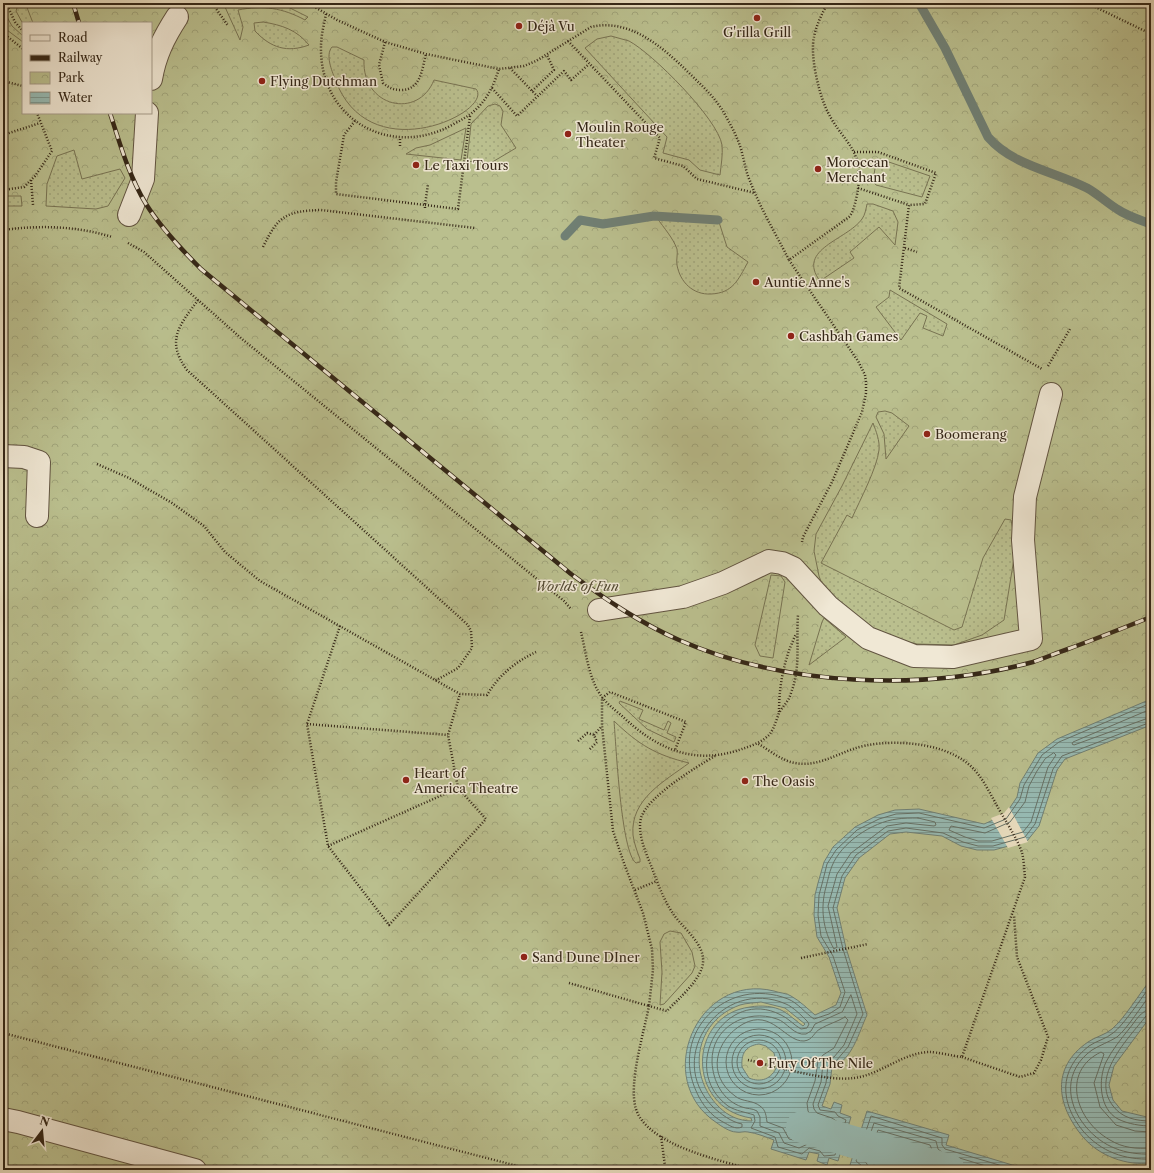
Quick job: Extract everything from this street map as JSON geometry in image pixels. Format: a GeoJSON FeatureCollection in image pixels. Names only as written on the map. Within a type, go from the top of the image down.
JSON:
{"type":"FeatureCollection","features":[{"type":"Feature","properties":{"kind":"street"},"geometry":{"type":"LineString","coordinates":[[152,72],[153,64],[163,38],[177,17]]}},
{"type":"Feature","properties":{"kind":"street"},"geometry":{"type":"LineString","coordinates":[[129,215],[143,179],[147,114]]}},
{"type":"Feature","properties":{"kind":"street"},"geometry":{"type":"LineString","coordinates":[[599,610],[683,597],[723,583],[769,561],[776,561],[788,565],[828,606],[868,638],[914,656],[953,657],[1031,639],[1023,540],[1025,497],[1051,394]]}},
{"type":"Feature","properties":{"kind":"street"},"geometry":{"type":"LineString","coordinates":[[3,456],[24,457],[39,462],[37,516]]}},
{"type":"Feature","properties":{"kind":"street"},"geometry":{"type":"LineString","coordinates":[[3,1119],[195,1170]]}},
{"type":"Feature","properties":{"kind":"path"},"geometry":{"type":"LineString","coordinates":[[6,3],[15,22],[22,30]]}},
{"type":"Feature","properties":{"kind":"path"},"geometry":{"type":"LineString","coordinates":[[210,3],[215,7],[228,26]]}},
{"type":"Feature","properties":{"kind":"path"},"geometry":{"type":"LineString","coordinates":[[308,3],[326,14],[385,42],[426,54],[499,69],[524,66],[547,55],[591,27],[599,25],[614,26],[631,31],[656,43],[701,84],[723,111],[737,139],[749,180],[789,260],[858,361],[865,375],[865,400],[859,419],[829,489],[803,537],[796,634],[798,663],[795,682],[786,704],[779,713],[769,734],[758,743],[715,756],[691,771],[656,798],[644,812],[641,823],[641,835],[657,881],[673,914],[693,937],[702,953],[703,965],[696,979],[667,1011],[569,983]]}},
{"type":"Feature","properties":{"kind":"path"},"geometry":{"type":"LineString","coordinates":[[789,260],[849,218],[854,209],[858,188],[859,167],[854,152],[826,108],[820,93],[813,42],[828,3]]}},
{"type":"Feature","properties":{"kind":"path"},"geometry":{"type":"LineString","coordinates":[[1087,3],[1151,34]]}},
{"type":"Feature","properties":{"kind":"path"},"geometry":{"type":"LineString","coordinates":[[326,14],[321,46],[324,73],[331,94],[339,107],[355,121],[372,131],[400,138],[417,137],[437,132],[470,116],[482,103],[492,88],[499,69]]}},
{"type":"Feature","properties":{"kind":"path"},"geometry":{"type":"LineString","coordinates":[[3,33],[22,48]]}},
{"type":"Feature","properties":{"kind":"path"},"geometry":{"type":"LineString","coordinates":[[568,41],[660,138],[654,158],[683,166],[698,179],[755,193]]}},
{"type":"Feature","properties":{"kind":"path"},"geometry":{"type":"LineString","coordinates":[[385,42],[379,71],[383,83],[394,90],[408,90],[414,86],[421,73],[426,54]]}},
{"type":"Feature","properties":{"kind":"path"},"geometry":{"type":"LineString","coordinates":[[532,91],[554,70],[547,55]]}},
{"type":"Feature","properties":{"kind":"path"},"geometry":{"type":"LineString","coordinates":[[492,88],[516,116],[564,71],[571,80],[589,64]]}},
{"type":"Feature","properties":{"kind":"path"},"geometry":{"type":"LineString","coordinates":[[510,68],[532,91],[543,98]]}},
{"type":"Feature","properties":{"kind":"path"},"geometry":{"type":"LineString","coordinates":[[3,81],[22,86]]}},
{"type":"Feature","properties":{"kind":"path"},"geometry":{"type":"LineString","coordinates":[[535,99],[538,102]]}},
{"type":"Feature","properties":{"kind":"path"},"geometry":{"type":"LineString","coordinates":[[3,190],[24,188],[52,151],[36,114]]}},
{"type":"Feature","properties":{"kind":"path"},"geometry":{"type":"LineString","coordinates":[[355,121],[344,135],[336,182],[336,194],[458,209],[470,116]]}},
{"type":"Feature","properties":{"kind":"path"},"geometry":{"type":"LineString","coordinates":[[3,135],[40,123]]}},
{"type":"Feature","properties":{"kind":"path"},"geometry":{"type":"LineString","coordinates":[[400,138],[400,146]]}},
{"type":"Feature","properties":{"kind":"path"},"geometry":{"type":"LineString","coordinates":[[854,152],[878,152],[936,173],[925,204],[909,205],[858,188]]}},
{"type":"Feature","properties":{"kind":"path"},"geometry":{"type":"LineString","coordinates":[[31,180],[33,206]]}},
{"type":"Feature","properties":{"kind":"path"},"geometry":{"type":"LineString","coordinates":[[425,206],[428,184]]}},
{"type":"Feature","properties":{"kind":"path"},"geometry":{"type":"LineString","coordinates":[[909,205],[899,288],[1046,371],[1070,330]]}},
{"type":"Feature","properties":{"kind":"path"},"geometry":{"type":"LineString","coordinates":[[263,247],[272,229],[279,221],[290,214],[304,211],[321,210],[424,220],[475,228]]}},
{"type":"Feature","properties":{"kind":"path"},"geometry":{"type":"LineString","coordinates":[[3,230],[44,227],[78,229],[117,239]]}},
{"type":"Feature","properties":{"kind":"path"},"geometry":{"type":"LineString","coordinates":[[122,241],[144,252],[242,339],[564,601],[574,614]]}},
{"type":"Feature","properties":{"kind":"path"},"geometry":{"type":"LineString","coordinates":[[905,248],[917,252]]}},
{"type":"Feature","properties":{"kind":"path"},"geometry":{"type":"LineString","coordinates":[[198,300],[179,326],[176,333],[178,352],[187,370],[468,625],[471,631],[472,648],[458,668],[436,681]]}},
{"type":"Feature","properties":{"kind":"path"},"geometry":{"type":"LineString","coordinates":[[97,464],[129,478],[172,503],[204,526],[225,552],[260,581],[460,694],[487,695],[495,682],[504,672],[521,659],[536,652]]}},
{"type":"Feature","properties":{"kind":"path"},"geometry":{"type":"LineString","coordinates":[[340,626],[307,724],[328,846],[389,925],[486,819],[458,788],[448,735],[460,694]]}},
{"type":"Feature","properties":{"kind":"path"},"geometry":{"type":"LineString","coordinates":[[580,626],[592,679],[602,698],[638,732],[660,746],[703,756],[715,756]]}},
{"type":"Feature","properties":{"kind":"path"},"geometry":{"type":"LineString","coordinates":[[779,713],[780,692],[785,661],[796,634]]}},
{"type":"Feature","properties":{"kind":"path"},"geometry":{"type":"LineString","coordinates":[[602,698],[610,692],[686,722],[675,750]]}},
{"type":"Feature","properties":{"kind":"path"},"geometry":{"type":"LineString","coordinates":[[602,698],[602,726],[613,830],[643,913],[652,949],[653,970],[649,1006],[636,1072],[636,1109],[641,1117],[661,1136],[691,1152],[754,1170]]}},
{"type":"Feature","properties":{"kind":"path"},"geometry":{"type":"LineString","coordinates":[[307,724],[448,735]]}},
{"type":"Feature","properties":{"kind":"path"},"geometry":{"type":"LineString","coordinates":[[594,735],[602,726]]}},
{"type":"Feature","properties":{"kind":"path"},"geometry":{"type":"LineString","coordinates":[[578,741],[587,732],[594,735],[597,742],[589,750]]}},
{"type":"Feature","properties":{"kind":"path"},"geometry":{"type":"LineString","coordinates":[[758,743],[786,760],[794,763],[809,764],[821,762],[854,749],[882,743],[912,743],[942,750],[966,762],[987,788],[1022,852],[1025,877],[962,1057]]}},
{"type":"Feature","properties":{"kind":"path"},"geometry":{"type":"LineString","coordinates":[[328,846],[458,788]]}},
{"type":"Feature","properties":{"kind":"path"},"geometry":{"type":"LineString","coordinates":[[635,890],[657,881]]}},
{"type":"Feature","properties":{"kind":"path"},"geometry":{"type":"LineString","coordinates":[[748,1060],[831,1078],[853,1078],[867,1075],[897,1061],[929,1052],[962,1057],[1020,1077],[1034,1073],[1041,1060],[1048,1037],[1017,958],[1014,912]]}},
{"type":"Feature","properties":{"kind":"path"},"geometry":{"type":"LineString","coordinates":[[801,958],[868,944]]}},
{"type":"Feature","properties":{"kind":"path"},"geometry":{"type":"LineString","coordinates":[[3,1033],[533,1170]]}},
{"type":"Feature","properties":{"kind":"path"},"geometry":{"type":"LineString","coordinates":[[661,1136],[665,1166],[662,1170]]}},
{"type":"Feature","properties":{"kind":"path"},"geometry":{"type":"LineString","coordinates":[[665,1166],[671,1170]]}},
{"type":"Feature","properties":{"kind":"green space","name":"Worlds of Fun"},"geometry":{"type":"Polygon","coordinates":[[[3,3],[1151,3],[1151,1170],[3,1170],[3,3]]]}},
{"type":"Feature","properties":{"kind":"green space"},"geometry":{"type":"Polygon","coordinates":[[[24,3],[26,5],[33,22],[22,22],[16,11],[18,5],[24,3]]]}},
{"type":"Feature","properties":{"kind":"green space"},"geometry":{"type":"Polygon","coordinates":[[[240,3],[282,4],[308,17],[305,20],[281,10],[264,8],[238,10],[243,27],[240,40],[225,7],[240,3]]]}},
{"type":"Feature","properties":{"kind":"green space"},"geometry":{"type":"Polygon","coordinates":[[[3,10],[12,26],[22,35],[22,41],[3,27],[3,10]]]}},
{"type":"Feature","properties":{"kind":"green space"},"geometry":{"type":"Polygon","coordinates":[[[263,22],[289,29],[309,45],[294,49],[286,49],[273,45],[255,31],[254,23],[263,22]]]}},
{"type":"Feature","properties":{"kind":"green space"},"geometry":{"type":"Polygon","coordinates":[[[611,36],[629,41],[653,59],[683,88],[709,119],[718,134],[722,145],[720,175],[700,170],[689,160],[663,153],[667,137],[585,48],[597,39],[611,36]]]}},
{"type":"Feature","properties":{"kind":"green space"},"geometry":{"type":"Polygon","coordinates":[[[332,47],[337,47],[364,60],[366,76],[372,89],[381,98],[392,103],[404,104],[416,100],[426,93],[434,80],[476,89],[477,99],[467,110],[449,120],[425,128],[400,129],[374,123],[352,107],[335,79],[329,59],[330,50],[332,47]]]}},
{"type":"Feature","properties":{"kind":"green space"},"geometry":{"type":"Polygon","coordinates":[[[495,104],[500,106],[503,111],[501,125],[516,148],[489,164],[467,161],[471,124],[488,106],[495,104]]]}},
{"type":"Feature","properties":{"kind":"green space"},"geometry":{"type":"Polygon","coordinates":[[[466,128],[461,160],[406,154],[416,148],[430,145],[466,128]]]}},
{"type":"Feature","properties":{"kind":"green space"},"geometry":{"type":"Polygon","coordinates":[[[74,150],[82,179],[120,169],[125,178],[108,206],[96,209],[46,206],[47,184],[57,156],[74,150]]]}},
{"type":"Feature","properties":{"kind":"green space"},"geometry":{"type":"Polygon","coordinates":[[[880,159],[930,176],[922,197],[876,185],[873,181],[876,162],[880,159]]]}},
{"type":"Feature","properties":{"kind":"green space"},"geometry":{"type":"Polygon","coordinates":[[[3,196],[21,196],[22,206],[3,206],[3,196]]]}},
{"type":"Feature","properties":{"kind":"green space"},"geometry":{"type":"Polygon","coordinates":[[[867,204],[873,204],[893,211],[898,222],[895,245],[879,227],[850,252],[854,258],[820,281],[814,270],[814,261],[826,246],[855,226],[863,217],[867,204]]]}},
{"type":"Feature","properties":{"kind":"green space"},"geometry":{"type":"Polygon","coordinates":[[[657,218],[719,222],[727,247],[748,262],[738,280],[730,288],[718,293],[704,294],[693,290],[681,277],[677,263],[677,249],[671,237],[657,218]]]}},
{"type":"Feature","properties":{"kind":"green space"},"geometry":{"type":"Polygon","coordinates":[[[890,290],[947,324],[943,336],[923,328],[927,316],[920,313],[901,340],[876,307],[889,297],[890,290]]]}},
{"type":"Feature","properties":{"kind":"green space"},"geometry":{"type":"Polygon","coordinates":[[[885,411],[892,413],[909,426],[886,459],[884,434],[876,417],[878,412],[885,411]]]}},
{"type":"Feature","properties":{"kind":"green space"},"geometry":{"type":"Polygon","coordinates":[[[873,423],[878,436],[879,447],[875,466],[852,518],[847,515],[821,563],[954,630],[962,627],[983,558],[1005,519],[1011,520],[1016,546],[1004,620],[982,635],[954,645],[917,644],[899,640],[869,628],[824,589],[819,576],[814,551],[816,534],[842,486],[873,423]]]}},
{"type":"Feature","properties":{"kind":"green space"},"geometry":{"type":"Polygon","coordinates":[[[771,575],[781,576],[785,582],[773,658],[760,656],[755,645],[771,575]]]}},
{"type":"Feature","properties":{"kind":"green space"},"geometry":{"type":"Polygon","coordinates":[[[824,618],[846,637],[809,665],[822,622],[824,618]]]}},
{"type":"Feature","properties":{"kind":"green space"},"geometry":{"type":"Polygon","coordinates":[[[620,701],[643,710],[639,719],[664,730],[668,721],[671,723],[667,733],[676,737],[674,742],[647,729],[619,703],[620,701]]]}},
{"type":"Feature","properties":{"kind":"green space"},"geometry":{"type":"Polygon","coordinates":[[[614,721],[632,737],[648,748],[657,753],[689,763],[651,792],[637,811],[633,835],[640,862],[636,863],[631,855],[623,820],[614,721]]]}},
{"type":"Feature","properties":{"kind":"green space"},"geometry":{"type":"Polygon","coordinates":[[[670,931],[681,933],[692,952],[695,966],[692,973],[664,1004],[660,1005],[662,972],[660,942],[664,934],[670,931]]]}},
{"type":"Feature","properties":{"kind":"water"},"geometry":{"type":"Polygon","coordinates":[[[1151,699],[1151,725],[1065,759],[1057,770],[1039,826],[1027,841],[994,850],[977,850],[961,846],[942,836],[906,832],[890,834],[859,858],[845,878],[837,908],[846,948],[867,1015],[850,1052],[839,1064],[832,1067],[830,1084],[822,1106],[831,1109],[834,1102],[842,1105],[840,1113],[851,1117],[838,1161],[829,1158],[827,1165],[817,1161],[819,1154],[809,1152],[806,1160],[771,1149],[774,1140],[761,1135],[731,1131],[717,1123],[697,1104],[687,1082],[686,1057],[692,1034],[705,1013],[723,998],[747,989],[774,991],[787,994],[798,1000],[815,1015],[836,1005],[841,993],[829,957],[817,937],[814,915],[815,895],[818,883],[824,862],[833,847],[855,827],[878,815],[895,810],[919,809],[984,824],[1005,815],[1017,797],[1020,783],[1038,753],[1057,739],[1151,699]],[[761,1002],[740,1005],[725,1013],[713,1023],[705,1036],[700,1050],[699,1064],[702,1079],[709,1094],[719,1107],[726,1113],[738,1119],[747,1121],[752,1121],[751,1118],[730,1111],[715,1098],[706,1081],[702,1062],[705,1043],[714,1026],[729,1014],[750,1007],[767,1006],[783,1011],[803,1026],[805,1024],[785,1008],[761,1002]],[[759,1044],[750,1047],[745,1051],[742,1058],[742,1067],[749,1078],[762,1080],[769,1077],[777,1066],[774,1053],[766,1046],[759,1044]]]}},
{"type":"Feature","properties":{"kind":"water"},"geometry":{"type":"Polygon","coordinates":[[[1151,979],[1151,1016],[1114,1066],[1109,1085],[1113,1100],[1122,1111],[1151,1118],[1151,1163],[1142,1164],[1114,1158],[1097,1150],[1090,1144],[1074,1125],[1067,1113],[1063,1100],[1062,1088],[1063,1075],[1068,1063],[1076,1052],[1088,1042],[1117,1025],[1151,979]]]}},
{"type":"Feature","properties":{"kind":"water"},"geometry":{"type":"Polygon","coordinates":[[[867,1111],[949,1135],[946,1145],[1029,1170],[866,1170],[850,1165],[867,1111]]]}},
{"type":"Feature","properties":{"kind":"pier"},"geometry":{"type":"Polygon","coordinates":[[[1009,807],[1028,842],[1008,848],[991,818],[1004,813],[1009,807]]]}},
{"type":"Feature","properties":{"kind":"waterway"},"geometry":{"type":"LineString","coordinates":[[919,3],[945,48],[988,137],[998,147],[1009,155],[1034,167],[1087,188],[1121,211],[1134,218],[1151,224]]}},
{"type":"Feature","properties":{"kind":"waterway"},"geometry":{"type":"LineString","coordinates":[[565,236],[580,220],[603,224],[654,216],[718,220]]}},
{"type":"Feature","properties":{"kind":"waterway"},"geometry":{"type":"LineString","coordinates":[[802,1127],[949,1170]]}},
{"type":"Feature","properties":{"kind":"railway"},"geometry":{"type":"LineString","coordinates":[[73,3],[79,22]]}},
{"type":"Feature","properties":{"kind":"railway"},"geometry":{"type":"LineString","coordinates":[[110,114],[130,171],[146,204],[172,238],[201,269],[571,574],[623,610],[650,626],[679,640],[720,655],[763,667],[808,675],[854,680],[900,680],[946,678],[990,672],[1033,662],[1151,617]]}},
{"type":"Feature","properties":{"kind":"place","name":"G'rilla Grill"},"geometry":{"type":"Point","coordinates":[757,18]}},
{"type":"Feature","properties":{"kind":"place","name":"Déjà Vu"},"geometry":{"type":"Point","coordinates":[519,26]}},
{"type":"Feature","properties":{"kind":"place","name":"Flying Dutchman"},"geometry":{"type":"Point","coordinates":[262,81]}},
{"type":"Feature","properties":{"kind":"place","name":"Moulin Rouge Theater"},"geometry":{"type":"Point","coordinates":[568,134]}},
{"type":"Feature","properties":{"kind":"place","name":"Le Taxi Tours"},"geometry":{"type":"Point","coordinates":[416,165]}},
{"type":"Feature","properties":{"kind":"place","name":"Moroccan Merchant"},"geometry":{"type":"Point","coordinates":[818,169]}},
{"type":"Feature","properties":{"kind":"place","name":"Auntie Anne's"},"geometry":{"type":"Point","coordinates":[756,282]}},
{"type":"Feature","properties":{"kind":"place","name":"Cashbah Games"},"geometry":{"type":"Point","coordinates":[791,336]}},
{"type":"Feature","properties":{"kind":"place","name":"Boomerang"},"geometry":{"type":"Point","coordinates":[927,434]}},
{"type":"Feature","properties":{"kind":"place","name":"Heart of America Theatre"},"geometry":{"type":"Point","coordinates":[406,780]}},
{"type":"Feature","properties":{"kind":"place","name":"The Oasis"},"geometry":{"type":"Point","coordinates":[745,781]}},
{"type":"Feature","properties":{"kind":"place","name":"Sand Dune DIner"},"geometry":{"type":"Point","coordinates":[524,957]}},
{"type":"Feature","properties":{"kind":"place","name":"Fury Of The Nile"},"geometry":{"type":"Point","coordinates":[760,1063]}}]}
